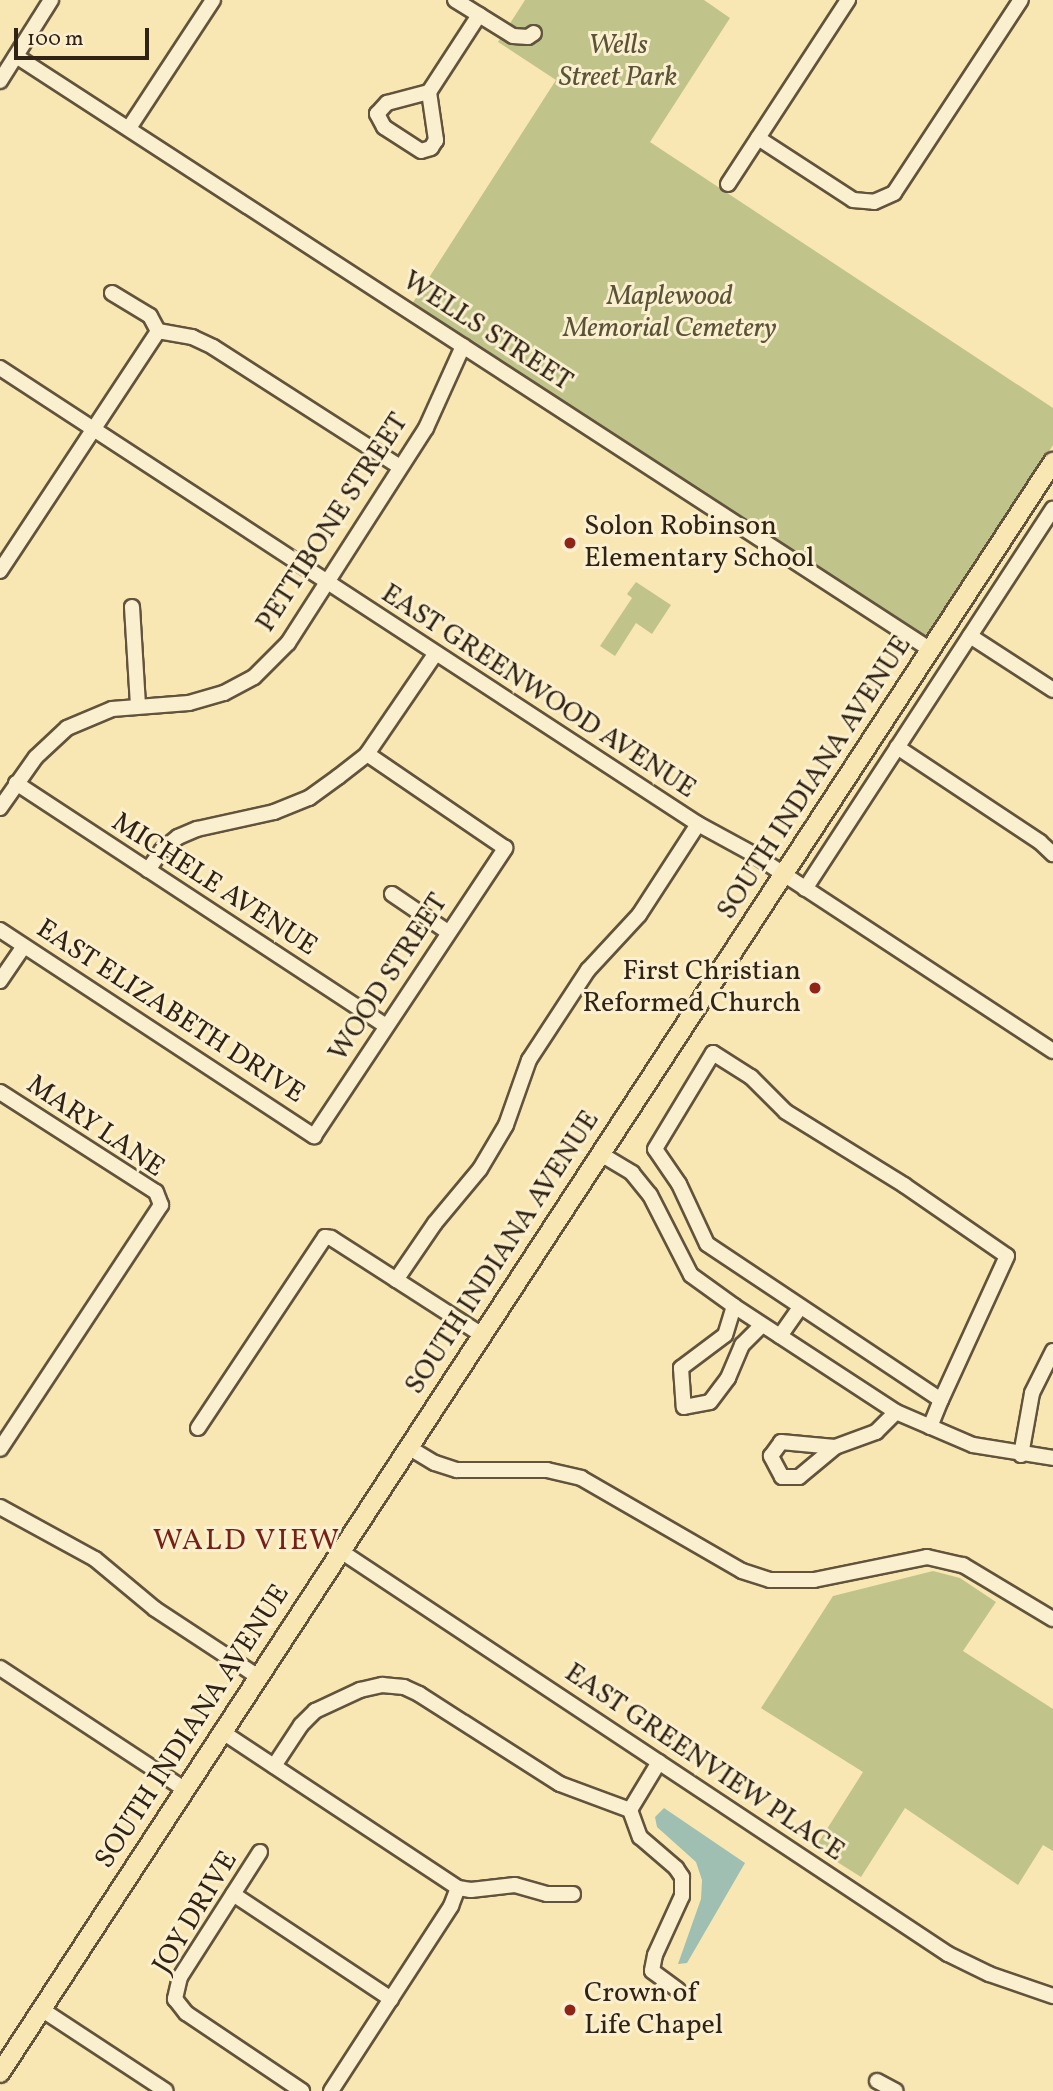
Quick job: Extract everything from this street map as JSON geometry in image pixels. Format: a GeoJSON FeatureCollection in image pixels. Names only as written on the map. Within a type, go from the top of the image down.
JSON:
{"type":"FeatureCollection","features":[{"type":"Feature","properties":{"kind":"main road","name":"SOUTH INDIANA AVENUE"},"geometry":{"type":"LineString","coordinates":[[0,2073],[599,1153],[1053,463]]}},
{"type":"Feature","properties":{"kind":"street"},"geometry":{"type":"LineString","coordinates":[[0,81],[51,0]]}},
{"type":"Feature","properties":{"kind":"street"},"geometry":{"type":"LineString","coordinates":[[129,128],[212,0]]}},
{"type":"Feature","properties":{"kind":"street"},"geometry":{"type":"LineString","coordinates":[[455,0],[513,36],[528,37],[534,33]]}},
{"type":"Feature","properties":{"kind":"street"},"geometry":{"type":"LineString","coordinates":[[728,184],[848,0]]}},
{"type":"Feature","properties":{"kind":"street"},"geometry":{"type":"LineString","coordinates":[[758,138],[853,200],[874,202],[894,193],[1021,0]]}},
{"type":"Feature","properties":{"kind":"street"},"geometry":{"type":"LineString","coordinates":[[429,92],[387,103],[377,114],[384,127],[421,151],[431,148],[436,140],[429,92],[479,15]]}},
{"type":"Feature","properties":{"kind":"street","name":"WELLS STREET"},"geometry":{"type":"LineString","coordinates":[[16,56],[931,650]]}},
{"type":"Feature","properties":{"kind":"street"},"geometry":{"type":"LineString","coordinates":[[112,293],[150,316],[158,331]]}},
{"type":"Feature","properties":{"kind":"street"},"geometry":{"type":"LineString","coordinates":[[0,571],[158,331]]}},
{"type":"Feature","properties":{"kind":"street"},"geometry":{"type":"LineString","coordinates":[[158,331],[192,337],[213,347],[400,467]]}},
{"type":"Feature","properties":{"kind":"street","name":"PETTIBONE STREET"},"geometry":{"type":"LineString","coordinates":[[0,808],[16,783],[48,744],[68,728],[112,709],[189,703],[224,693],[254,677],[288,643],[426,428],[463,346]]}},
{"type":"Feature","properties":{"kind":"street","name":"EAST GREENWOOD AVENUE"},"geometry":{"type":"LineString","coordinates":[[0,368],[326,583],[698,824],[753,854],[1053,1051]]}},
{"type":"Feature","properties":{"kind":"street"},"geometry":{"type":"LineString","coordinates":[[805,889],[1018,563],[1051,517]]}},
{"type":"Feature","properties":{"kind":"street"},"geometry":{"type":"LineString","coordinates":[[996,549],[1018,563]]}},
{"type":"Feature","properties":{"kind":"street"},"geometry":{"type":"LineString","coordinates":[[132,607],[138,706]]}},
{"type":"Feature","properties":{"kind":"street"},"geometry":{"type":"LineString","coordinates":[[970,636],[1053,690]]}},
{"type":"Feature","properties":{"kind":"street"},"geometry":{"type":"LineString","coordinates":[[148,870],[162,850],[178,837],[197,829],[274,812],[309,798],[368,754],[436,653]]}},
{"type":"Feature","properties":{"kind":"street"},"geometry":{"type":"LineString","coordinates":[[897,747],[1040,842],[1053,854]]}},
{"type":"Feature","properties":{"kind":"street","name":"WOOD STREET"},"geometry":{"type":"LineString","coordinates":[[314,1136],[505,848],[368,754]]}},
{"type":"Feature","properties":{"kind":"street","name":"MICHELE AVENUE"},"geometry":{"type":"LineString","coordinates":[[16,783],[386,1026]]}},
{"type":"Feature","properties":{"kind":"street"},"geometry":{"type":"LineString","coordinates":[[397,1280],[436,1223],[480,1169],[506,1125],[529,1060],[588,970],[639,915],[698,824]]}},
{"type":"Feature","properties":{"kind":"street"},"geometry":{"type":"LineString","coordinates":[[392,894],[448,932]]}},
{"type":"Feature","properties":{"kind":"street","name":"EAST ELIZABETH DRIVE"},"geometry":{"type":"LineString","coordinates":[[0,930],[314,1136]]}},
{"type":"Feature","properties":{"kind":"street"},"geometry":{"type":"LineString","coordinates":[[0,981],[24,946]]}},
{"type":"Feature","properties":{"kind":"street"},"geometry":{"type":"LineString","coordinates":[[930,1427],[1007,1256],[904,1185],[786,1112],[751,1077],[713,1053],[655,1150],[679,1184],[706,1244],[799,1309],[941,1400]]}},
{"type":"Feature","properties":{"kind":"street","name":"MARY LANE"},"geometry":{"type":"LineString","coordinates":[[0,1092],[156,1192],[160,1205],[0,1450]]}},
{"type":"Feature","properties":{"kind":"street"},"geometry":{"type":"LineString","coordinates":[[599,1153],[632,1173],[650,1195],[691,1275],[762,1325],[896,1412],[973,1445],[1021,1455],[1053,1458]]}},
{"type":"Feature","properties":{"kind":"street"},"geometry":{"type":"LineString","coordinates":[[198,1427],[317,1245],[325,1237],[331,1238],[482,1335]]}},
{"type":"Feature","properties":{"kind":"street"},"geometry":{"type":"LineString","coordinates":[[734,1306],[725,1335],[681,1368],[684,1407],[710,1402],[728,1378],[742,1345],[762,1325]]}},
{"type":"Feature","properties":{"kind":"street"},"geometry":{"type":"LineString","coordinates":[[780,1336],[799,1309]]}},
{"type":"Feature","properties":{"kind":"street"},"geometry":{"type":"LineString","coordinates":[[1021,1455],[1032,1393],[1053,1351]]}},
{"type":"Feature","properties":{"kind":"street"},"geometry":{"type":"LineString","coordinates":[[835,1447],[876,1432],[896,1412]]}},
{"type":"Feature","properties":{"kind":"street"},"geometry":{"type":"LineString","coordinates":[[408,1447],[435,1463],[457,1470],[547,1470],[581,1478],[742,1571],[770,1580],[814,1580],[927,1556],[963,1565],[1051,1614]]}},
{"type":"Feature","properties":{"kind":"street"},"geometry":{"type":"LineString","coordinates":[[0,1507],[95,1559],[142,1600],[257,1676]]}},
{"type":"Feature","properties":{"kind":"street","name":"EAST GREENVIEW PLACE"},"geometry":{"type":"LineString","coordinates":[[340,1550],[948,1954],[989,1974],[1053,1996]]}},
{"type":"Feature","properties":{"kind":"street"},"geometry":{"type":"LineString","coordinates":[[0,1668],[184,1789]]}},
{"type":"Feature","properties":{"kind":"street"},"geometry":{"type":"LineString","coordinates":[[274,1766],[301,1725],[321,1707],[367,1687],[396,1685],[419,1694],[548,1778],[630,1810],[640,1837],[676,1868],[683,1882],[682,1896],[654,1955],[652,1971],[678,1990]]}},
{"type":"Feature","properties":{"kind":"street"},"geometry":{"type":"LineString","coordinates":[[221,1731],[458,1888],[471,1890],[515,1885],[547,1894],[573,1894]]}},
{"type":"Feature","properties":{"kind":"street"},"geometry":{"type":"LineString","coordinates":[[630,1810],[659,1762]]}},
{"type":"Feature","properties":{"kind":"street","name":"JOY DRIVE"},"geometry":{"type":"LineString","coordinates":[[260,1852],[180,1977],[175,1999],[186,2013],[302,2091]]}},
{"type":"Feature","properties":{"kind":"street"},"geometry":{"type":"LineString","coordinates":[[331,2091],[451,1906],[458,1888]]}},
{"type":"Feature","properties":{"kind":"street"},"geometry":{"type":"LineString","coordinates":[[233,1894],[391,1999]]}},
{"type":"Feature","properties":{"kind":"street"},"geometry":{"type":"LineString","coordinates":[[41,2009],[166,2091]]}},
{"type":"Feature","properties":{"kind":"street"},"geometry":{"type":"LineString","coordinates":[[877,2081],[896,2091]]}},
{"type":"Feature","properties":{"kind":"green space","name":"Maplewood Memorial Cemetery"},"geometry":{"type":"Polygon","coordinates":[[[525,0],[704,0],[730,18],[650,142],[1053,408],[1053,445],[931,635],[922,637],[412,304],[556,80],[498,42],[525,0]]]}},
{"type":"Feature","properties":{"kind":"green space"},"geometry":{"type":"Polygon","coordinates":[[[636,582],[671,605],[652,634],[636,623],[615,656],[600,646],[632,598],[627,594],[636,582]]]}},
{"type":"Feature","properties":{"kind":"green space"},"geometry":{"type":"Polygon","coordinates":[[[933,1571],[960,1578],[996,1602],[963,1651],[1053,1709],[1053,1851],[1043,1845],[1018,1885],[905,1808],[861,1877],[815,1848],[863,1772],[761,1708],[833,1596],[933,1571]]]}},
{"type":"Feature","properties":{"kind":"shaded area"},"geometry":{"type":"Polygon","coordinates":[[[664,1808],[745,1863],[687,1963],[678,1964],[701,1899],[702,1880],[696,1862],[657,1827],[655,1817],[664,1808]]]}},
{"type":"Feature","properties":{"kind":"place","name":"Solon Robinson Elementary School"},"geometry":{"type":"Point","coordinates":[570,543]}},
{"type":"Feature","properties":{"kind":"place","name":"First Christian Reformed Church"},"geometry":{"type":"Point","coordinates":[815,988]}},
{"type":"Feature","properties":{"kind":"place","name":"Crown of Life Chapel"},"geometry":{"type":"Point","coordinates":[570,2010]}},
{"type":"Feature","properties":{"kind":"district","name":"WALD VIEW"},"geometry":{"type":"Point","coordinates":[247,1541]}},
{"type":"Feature","properties":{"kind":"park label","name":"Wells Street Park"},"geometry":{"type":"Point","coordinates":[618,62]}}]}
